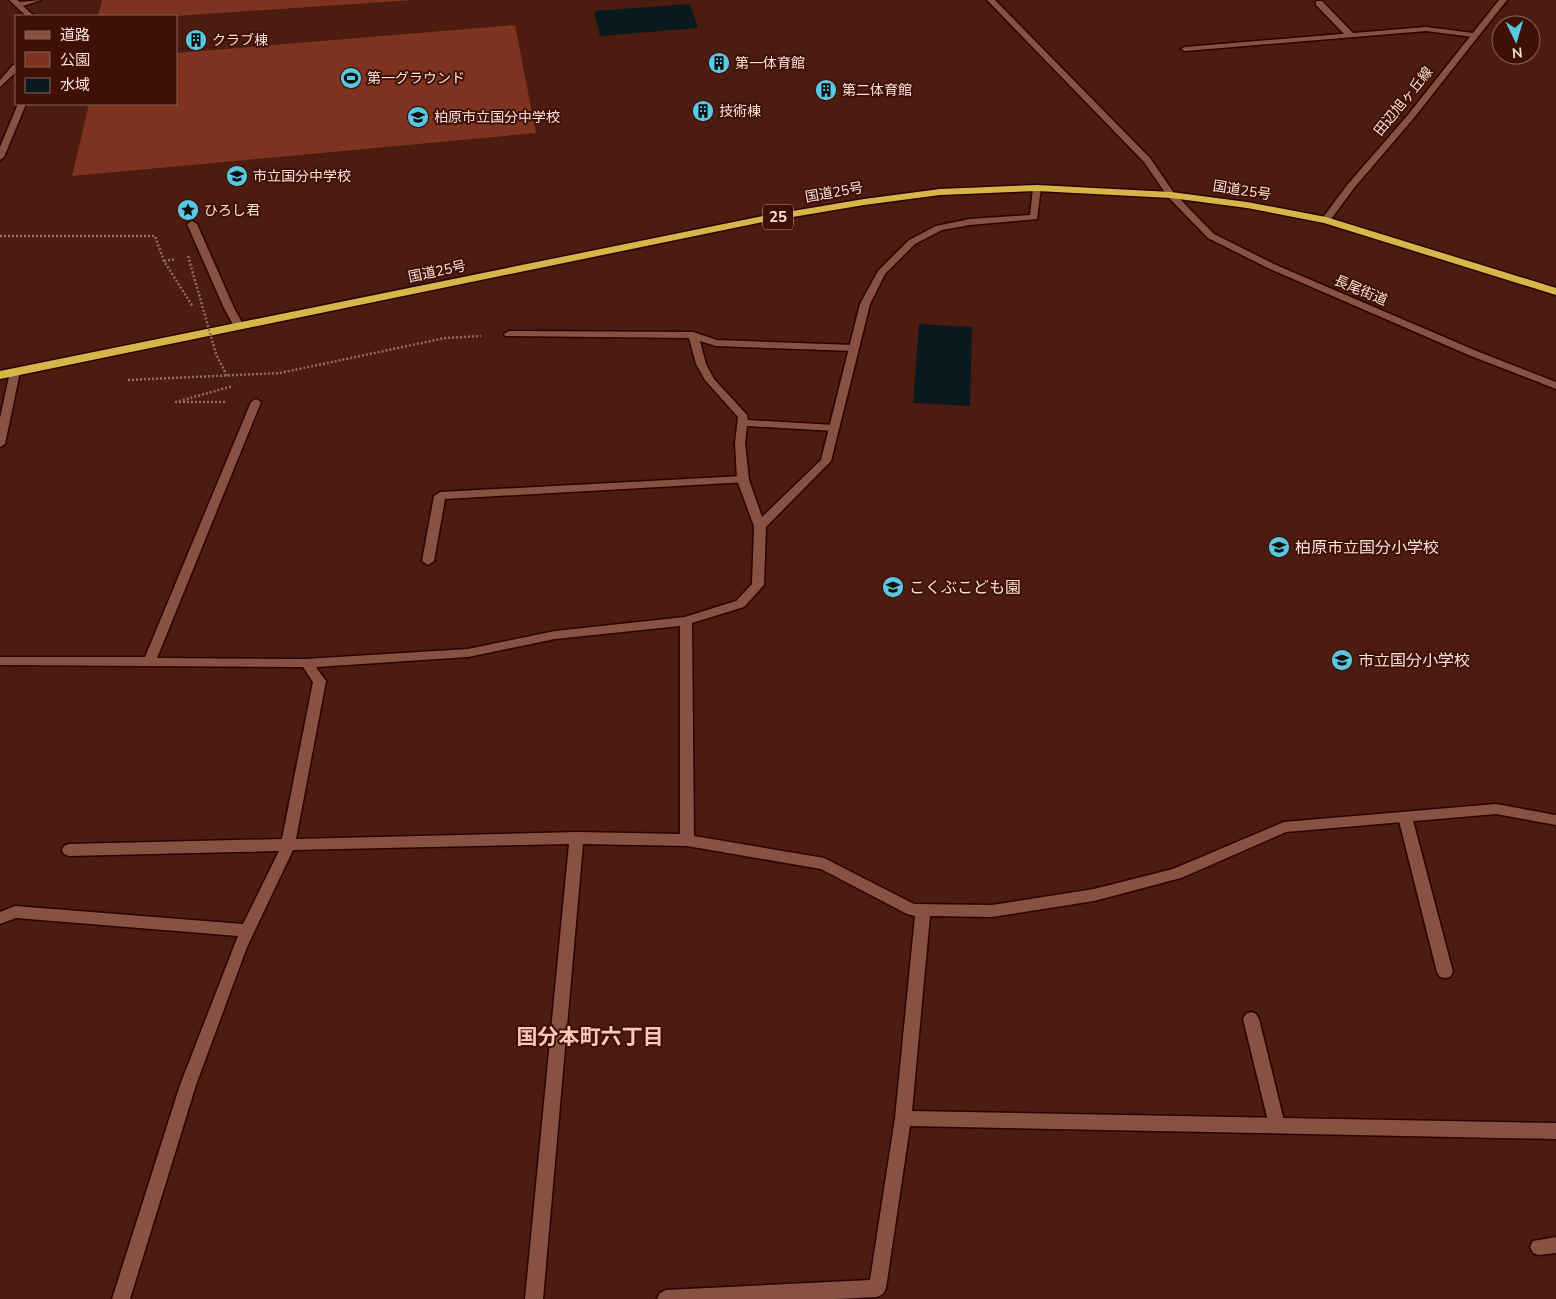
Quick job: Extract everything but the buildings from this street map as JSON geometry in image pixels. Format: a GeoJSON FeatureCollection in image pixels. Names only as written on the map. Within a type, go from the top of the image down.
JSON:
{"type":"FeatureCollection","features":[{"type":"Feature","properties":{"kind":"highway","name":"国道25号"},"geometry":{"type":"LineString","coordinates":[[0,375],[763,219],[940,192],[1037,188],[1171,195],[1247,206],[1326,220],[1556,292]]}},
{"type":"Feature","properties":{"kind":"street"},"geometry":{"type":"LineString","coordinates":[[16,2],[37,0]]}},
{"type":"Feature","properties":{"kind":"street","name":"長尾街道"},"geometry":{"type":"LineString","coordinates":[[991,0],[1148,160],[1171,195],[1211,236],[1273,267],[1475,354],[1556,386]]}},
{"type":"Feature","properties":{"kind":"street","name":"田辺旭ヶ丘線"},"geometry":{"type":"LineString","coordinates":[[1326,220],[1348,188],[1396,134],[1473,35],[1503,0]]}},
{"type":"Feature","properties":{"kind":"street"},"geometry":{"type":"LineString","coordinates":[[16,2],[29,15]]}},
{"type":"Feature","properties":{"kind":"street"},"geometry":{"type":"LineString","coordinates":[[1319,3],[1350,35]]}},
{"type":"Feature","properties":{"kind":"street"},"geometry":{"type":"LineString","coordinates":[[1185,49],[1426,29],[1473,35]]}},
{"type":"Feature","properties":{"kind":"street"},"geometry":{"type":"LineString","coordinates":[[0,85],[15,68]]}},
{"type":"Feature","properties":{"kind":"street"},"geometry":{"type":"LineString","coordinates":[[0,157],[22,105]]}},
{"type":"Feature","properties":{"kind":"street"},"geometry":{"type":"LineString","coordinates":[[760,526],[826,461],[865,304],[880,273],[912,242],[939,228],[970,222],[1034,217],[1037,188]]}},
{"type":"Feature","properties":{"kind":"street"},"geometry":{"type":"LineString","coordinates":[[192,224],[229,308],[239,326]]}},
{"type":"Feature","properties":{"kind":"street"},"geometry":{"type":"LineString","coordinates":[[509,334],[693,335],[716,343],[854,348]]}},
{"type":"Feature","properties":{"kind":"street"},"geometry":{"type":"LineString","coordinates":[[0,661],[306,663],[468,653],[555,635],[686,621],[740,604],[758,585],[760,526],[743,480],[740,443],[744,417],[710,380],[701,364],[693,335]]}},
{"type":"Feature","properties":{"kind":"street"},"geometry":{"type":"LineString","coordinates":[[0,444],[15,372]]}},
{"type":"Feature","properties":{"kind":"street"},"geometry":{"type":"LineString","coordinates":[[149,662],[256,402]]}},
{"type":"Feature","properties":{"kind":"street"},"geometry":{"type":"LineString","coordinates":[[743,423],[834,428]]}},
{"type":"Feature","properties":{"kind":"street"},"geometry":{"type":"LineString","coordinates":[[428,561],[440,496],[743,480]]}},
{"type":"Feature","properties":{"kind":"street"},"geometry":{"type":"LineString","coordinates":[[686,621],[687,840]]}},
{"type":"Feature","properties":{"kind":"street"},"geometry":{"type":"LineString","coordinates":[[121,1299],[188,1085],[248,931],[288,846],[320,681],[306,663]]}},
{"type":"Feature","properties":{"kind":"street"},"geometry":{"type":"LineString","coordinates":[[69,850],[577,838],[687,840],[824,864],[912,910],[992,911],[1094,895],[1176,874],[1284,827],[1496,809],[1556,820]]}},
{"type":"Feature","properties":{"kind":"street"},"geometry":{"type":"LineString","coordinates":[[1405,817],[1445,972]]}},
{"type":"Feature","properties":{"kind":"street"},"geometry":{"type":"LineString","coordinates":[[534,1299],[577,838]]}},
{"type":"Feature","properties":{"kind":"street"},"geometry":{"type":"LineString","coordinates":[[666,1299],[876,1294],[903,1118],[923,910]]}},
{"type":"Feature","properties":{"kind":"street"},"geometry":{"type":"LineString","coordinates":[[0,918],[15,912],[248,931]]}},
{"type":"Feature","properties":{"kind":"street"},"geometry":{"type":"LineString","coordinates":[[1251,1019],[1276,1125]]}},
{"type":"Feature","properties":{"kind":"street"},"geometry":{"type":"LineString","coordinates":[[903,1118],[1556,1131]]}},
{"type":"Feature","properties":{"kind":"path"},"geometry":{"type":"LineString","coordinates":[[0,236],[156,236],[164,261],[197,313]]}},
{"type":"Feature","properties":{"kind":"path"},"geometry":{"type":"LineString","coordinates":[[188,256],[216,354],[227,376]]}},
{"type":"Feature","properties":{"kind":"path"},"geometry":{"type":"LineString","coordinates":[[261,379],[444,338],[509,334]]}},
{"type":"Feature","properties":{"kind":"path"},"geometry":{"type":"LineString","coordinates":[[120,380],[280,374]]}},
{"type":"Feature","properties":{"kind":"path"},"geometry":{"type":"LineString","coordinates":[[242,384],[176,402],[256,402]]}},
{"type":"Feature","properties":{"kind":"green space"},"geometry":{"type":"Polygon","coordinates":[[[102,0],[414,0],[178,16],[98,15],[102,0]]]}},
{"type":"Feature","properties":{"kind":"green space","name":"第一グラウンド"},"geometry":{"type":"Polygon","coordinates":[[[515,25],[536,133],[72,176],[89,105],[178,105],[178,53],[515,25]]]}},
{"type":"Feature","properties":{"kind":"water"},"geometry":{"type":"Polygon","coordinates":[[[690,4],[698,28],[600,36],[594,11],[690,4]]]}},
{"type":"Feature","properties":{"kind":"water"},"geometry":{"type":"Polygon","coordinates":[[[919,324],[972,327],[970,406],[913,403],[919,324]]]}},
{"type":"Feature","properties":{"kind":"place","name":"クラブ棟"},"geometry":{"type":"Point","coordinates":[196,40]}},
{"type":"Feature","properties":{"kind":"place","name":"第一体育館"},"geometry":{"type":"Point","coordinates":[719,63]}},
{"type":"Feature","properties":{"kind":"place","name":"第一グラウンド"},"geometry":{"type":"Point","coordinates":[351,78]}},
{"type":"Feature","properties":{"kind":"place","name":"第二体育館"},"geometry":{"type":"Point","coordinates":[826,90]}},
{"type":"Feature","properties":{"kind":"place","name":"技術棟"},"geometry":{"type":"Point","coordinates":[703,111]}},
{"type":"Feature","properties":{"kind":"place","name":"柏原市立国分中学校"},"geometry":{"type":"Point","coordinates":[418,117]}},
{"type":"Feature","properties":{"kind":"place","name":"市立国分中学校"},"geometry":{"type":"Point","coordinates":[237,176]}},
{"type":"Feature","properties":{"kind":"place","name":"ひろし君"},"geometry":{"type":"Point","coordinates":[188,210]}},
{"type":"Feature","properties":{"kind":"place","name":"柏原市立国分小学校"},"geometry":{"type":"Point","coordinates":[1279,547]}},
{"type":"Feature","properties":{"kind":"place","name":"こくぶこども園"},"geometry":{"type":"Point","coordinates":[893,587]}},
{"type":"Feature","properties":{"kind":"place","name":"市立国分小学校"},"geometry":{"type":"Point","coordinates":[1342,660]}},
{"type":"Feature","properties":{"kind":"district","name":"国分本町六丁目"},"geometry":{"type":"Point","coordinates":[590,1037]}}]}
